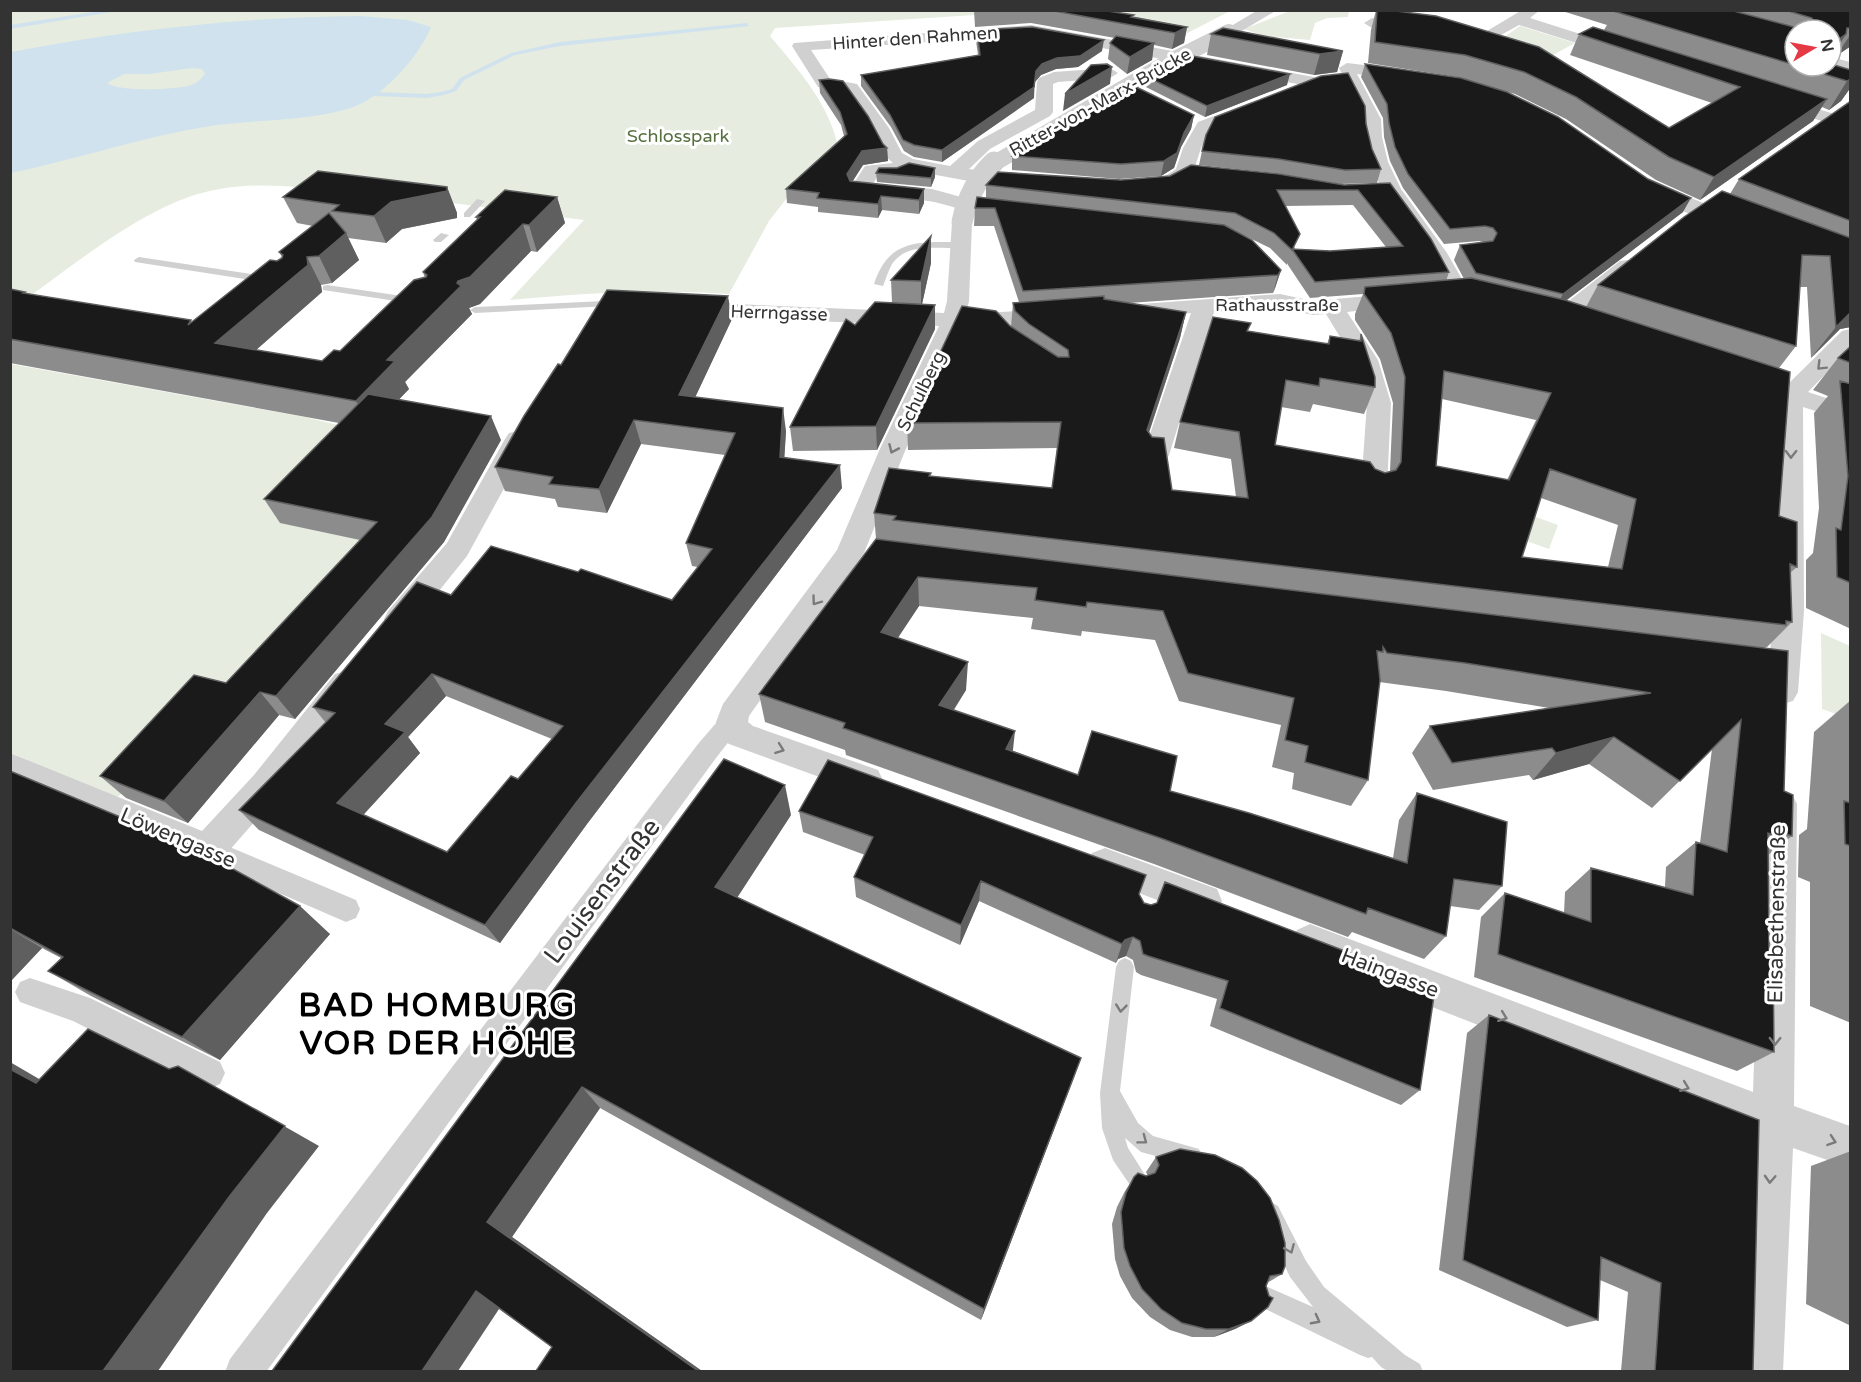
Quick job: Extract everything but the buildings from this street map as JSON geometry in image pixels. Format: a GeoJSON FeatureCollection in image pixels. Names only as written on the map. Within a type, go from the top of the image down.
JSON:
{"type":"FeatureCollection","features":[{"type":"Feature","properties":{"kind":"street","name":"Ritter-von-Marx-Brücke"},"geometry":{"type":"LineString","coordinates":[[966,214],[965,201],[972,186],[983,170],[1001,157],[1165,64],[1269,10]]}},
{"type":"Feature","properties":{"kind":"street"},"geometry":{"type":"LineString","coordinates":[[1372,23],[1490,36],[1533,10]]}},
{"type":"Feature","properties":{"kind":"street"},"geometry":{"type":"LineString","coordinates":[[1519,20],[1631,55]]}},
{"type":"Feature","properties":{"kind":"street","name":"Hinter den Rahmen"},"geometry":{"type":"LineString","coordinates":[[907,164],[894,156],[880,128],[851,88],[824,83],[800,46],[1031,30],[1314,82]]}},
{"type":"Feature","properties":{"kind":"street"},"geometry":{"type":"LineString","coordinates":[[1229,32],[1255,39]]}},
{"type":"Feature","properties":{"kind":"street"},"geometry":{"type":"LineString","coordinates":[[1092,40],[1088,46],[1110,73],[1142,94]]}},
{"type":"Feature","properties":{"kind":"street"},"geometry":{"type":"LineString","coordinates":[[1329,57],[1348,73],[1372,119],[1372,137],[1379,162],[1392,190],[1437,253],[1458,251]]}},
{"type":"Feature","properties":{"kind":"street"},"geometry":{"type":"LineString","coordinates":[[956,172],[984,145],[1044,112],[1045,82],[1054,77],[1110,73]]}},
{"type":"Feature","properties":{"kind":"street"},"geometry":{"type":"LineString","coordinates":[[1185,172],[1192,148],[1204,126],[1314,82],[1348,73],[1425,78]]}},
{"type":"Feature","properties":{"kind":"street"},"geometry":{"type":"LineString","coordinates":[[1765,98],[1825,125],[1851,106]]}},
{"type":"Feature","properties":{"kind":"street"},"geometry":{"type":"LineString","coordinates":[[1184,115],[1204,126]]}},
{"type":"Feature","properties":{"kind":"street"},"geometry":{"type":"LineString","coordinates":[[1016,211],[966,214],[932,195],[860,189],[872,170],[897,169],[907,164],[985,178],[1030,181]]}},
{"type":"Feature","properties":{"kind":"street"},"geometry":{"type":"LineString","coordinates":[[1128,187],[1167,183],[1185,172],[1207,174]]}},
{"type":"Feature","properties":{"kind":"street"},"geometry":{"type":"LineString","coordinates":[[1632,175],[1659,192],[1756,232]]}},
{"type":"Feature","properties":{"kind":"street"},"geometry":{"type":"LineString","coordinates":[[966,214],[985,178]]}},
{"type":"Feature","properties":{"kind":"street"},"geometry":{"type":"LineString","coordinates":[[1371,191],[1392,190]]}},
{"type":"Feature","properties":{"kind":"street"},"geometry":{"type":"LineString","coordinates":[[1685,223],[1723,197]]}},
{"type":"Feature","properties":{"kind":"street","name":"Schulberg"},"geometry":{"type":"LineString","coordinates":[[862,554],[891,451],[953,320],[958,301],[961,244],[966,214]]}},
{"type":"Feature","properties":{"kind":"street","name":"Rathausstraße"},"geometry":{"type":"LineString","coordinates":[[1102,313],[1280,301],[1313,308],[1468,296],[1437,253]]}},
{"type":"Feature","properties":{"kind":"street"},"geometry":{"type":"LineString","coordinates":[[1561,320],[1640,256]]}},
{"type":"Feature","properties":{"kind":"street"},"geometry":{"type":"LineString","coordinates":[[1282,278],[1302,305]]}},
{"type":"Feature","properties":{"kind":"street"},"geometry":{"type":"LineString","coordinates":[[592,324],[615,305]]}},
{"type":"Feature","properties":{"kind":"street","name":"Rathausstraße"},"geometry":{"type":"LineString","coordinates":[[1156,454],[1205,306]]}},
{"type":"Feature","properties":{"kind":"street"},"geometry":{"type":"LineString","coordinates":[[1332,306],[1366,360],[1378,403],[1374,488]]}},
{"type":"Feature","properties":{"kind":"street","name":"Herrngasse"},"geometry":{"type":"LineString","coordinates":[[668,308],[953,320]]}},
{"type":"Feature","properties":{"kind":"street"},"geometry":{"type":"LineString","coordinates":[[953,320],[994,328],[1080,314]]}},
{"type":"Feature","properties":{"kind":"street"},"geometry":{"type":"LineString","coordinates":[[1781,727],[1771,666],[1789,610],[1791,395],[1851,336]]}},
{"type":"Feature","properties":{"kind":"street"},"geometry":{"type":"LineString","coordinates":[[1725,374],[1851,414]]}},
{"type":"Feature","properties":{"kind":"street"},"geometry":{"type":"LineString","coordinates":[[208,850],[266,785],[298,742],[457,549],[527,424]]}},
{"type":"Feature","properties":{"kind":"street","name":"Louisenstraße"},"geometry":{"type":"LineString","coordinates":[[243,1371],[707,751],[732,722],[734,713],[862,554]]}},
{"type":"Feature","properties":{"kind":"street"},"geometry":{"type":"LineString","coordinates":[[732,722],[734,731],[741,735],[898,791]]}},
{"type":"Feature","properties":{"kind":"street","name":"Löwengasse"},"geometry":{"type":"LineString","coordinates":[[10,767],[346,909]]}},
{"type":"Feature","properties":{"kind":"street","name":"Elisabethenstraße"},"geometry":{"type":"LineString","coordinates":[[1760,1371],[1773,1120],[1780,775]]}},
{"type":"Feature","properties":{"kind":"street"},"geometry":{"type":"LineString","coordinates":[[1075,854],[1150,893],[1230,911]]}},
{"type":"Feature","properties":{"kind":"street","name":"Haingasse"},"geometry":{"type":"LineString","coordinates":[[1273,928],[1851,1148]]}},
{"type":"Feature","properties":{"kind":"street"},"geometry":{"type":"LineString","coordinates":[[30,992],[79,1008],[209,1073]]}},
{"type":"Feature","properties":{"kind":"lane"},"geometry":{"type":"LineString","coordinates":[[467,215],[480,201]]}},
{"type":"Feature","properties":{"kind":"lane"},"geometry":{"type":"LineString","coordinates":[[879,284],[885,264],[892,255],[923,245],[961,244]]}},
{"type":"Feature","properties":{"kind":"lane"},"geometry":{"type":"LineString","coordinates":[[139,260],[278,281]]}},
{"type":"Feature","properties":{"kind":"lane"},"geometry":{"type":"LineString","coordinates":[[327,288],[430,303]]}},
{"type":"Feature","properties":{"kind":"lane"},"geometry":{"type":"LineString","coordinates":[[475,310],[615,305]]}},
{"type":"Feature","properties":{"kind":"lane"},"geometry":{"type":"LineString","coordinates":[[1125,967],[1110,1093],[1112,1128],[1120,1153],[1137,1178]]}},
{"type":"Feature","properties":{"kind":"lane"},"geometry":{"type":"LineString","coordinates":[[1110,1093],[1131,1130],[1148,1145],[1212,1161]]}},
{"type":"Feature","properties":{"kind":"lane"},"geometry":{"type":"LineString","coordinates":[[1258,1194],[1282,1232],[1298,1269],[1316,1295],[1404,1367]]}},
{"type":"Feature","properties":{"kind":"lane"},"geometry":{"type":"LineString","coordinates":[[1263,1296],[1304,1314],[1404,1367]]}},
{"type":"Feature","properties":{"kind":"green space","name":"Schlosspark"},"geometry":{"type":"Polygon","coordinates":[[[11,11],[1230,11],[1176,39],[989,14],[775,28],[770,36],[820,102],[834,131],[838,147],[804,176],[769,221],[729,294],[620,292],[510,300],[584,220],[345,189],[339,191],[250,186],[193,195],[166,206],[111,238],[11,310],[11,11]]]}},
{"type":"Feature","properties":{"kind":"green space"},"geometry":{"type":"Polygon","coordinates":[[[1290,11],[1349,11],[1348,17],[1327,18],[1315,23],[1310,40],[1264,36],[1244,29],[1290,11]]]}},
{"type":"Feature","properties":{"kind":"green space"},"geometry":{"type":"Polygon","coordinates":[[[1520,26],[1575,43],[1540,62],[1493,45],[1520,26]]]}},
{"type":"Feature","properties":{"kind":"green space"},"geometry":{"type":"Polygon","coordinates":[[[11,364],[305,417],[362,431],[441,488],[214,697],[116,799],[11,753],[11,364]]]}},
{"type":"Feature","properties":{"kind":"green space"},"geometry":{"type":"Polygon","coordinates":[[[1505,506],[1558,525],[1549,549],[1494,529],[1505,506]]]}},
{"type":"Feature","properties":{"kind":"green space"},"geometry":{"type":"Polygon","coordinates":[[[1821,633],[1850,646],[1850,719],[1822,709],[1821,633]]]}},
{"type":"Feature","properties":{"kind":"water"},"geometry":{"type":"Polygon","coordinates":[[[360,16],[408,20],[431,27],[420,48],[395,78],[376,95],[351,108],[290,119],[210,126],[11,173],[11,52],[97,37],[184,26],[360,16]],[[202,69],[124,74],[107,83],[135,89],[184,87],[201,79],[205,73],[202,69]]]}},
{"type":"Feature","properties":{"kind":"waterway"},"geometry":{"type":"LineString","coordinates":[[10,27],[120,10]]}},
{"type":"Feature","properties":{"kind":"waterway"},"geometry":{"type":"LineString","coordinates":[[375,94],[427,96],[442,94],[454,90],[462,79],[513,54],[560,44],[747,25]]}},
{"type":"Feature","properties":{"kind":"district","name":"BAD HOMBURG VOR DER HÖHE"},"geometry":{"type":"Point","coordinates":[437,1024]}}]}
